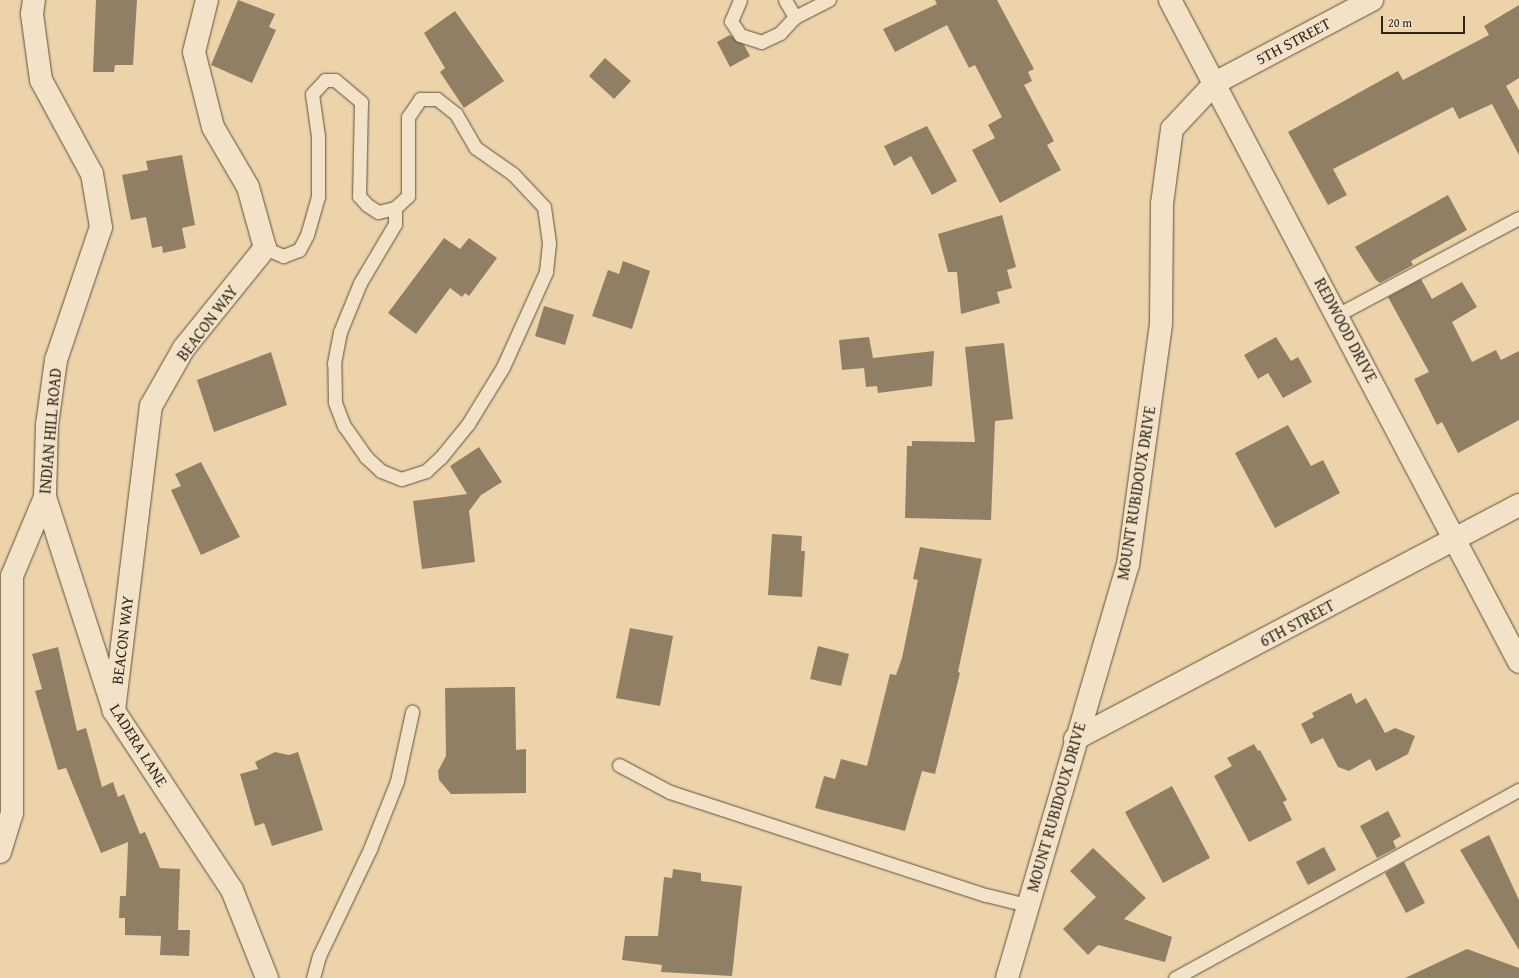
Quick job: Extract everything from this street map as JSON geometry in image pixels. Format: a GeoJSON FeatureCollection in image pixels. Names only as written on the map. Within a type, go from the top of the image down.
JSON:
{"type":"FeatureCollection","features":[{"type":"Feature","properties":{"kind":"street","name":"INDIAN HILL ROAD"},"geometry":{"type":"LineString","coordinates":[[0,852],[12,813],[15,667],[12,576],[45,497],[47,425],[56,360],[101,227],[92,174],[41,80],[32,14],[34,0]]}},
{"type":"Feature","properties":{"kind":"street"},"geometry":{"type":"LineString","coordinates":[[208,0],[194,52],[212,127],[248,187],[265,248]]}},
{"type":"Feature","properties":{"kind":"street","name":"REDWOOD DRIVE"},"geometry":{"type":"LineString","coordinates":[[1170,0],[1457,539],[1519,662]]}},
{"type":"Feature","properties":{"kind":"street","name":"5TH STREET"},"geometry":{"type":"LineString","coordinates":[[1215,82],[1372,0]]}},
{"type":"Feature","properties":{"kind":"street","name":"MOUNT RUBIDOUX DRIVE"},"geometry":{"type":"LineString","coordinates":[[1007,978],[1075,739],[1128,565],[1161,323],[1162,204],[1172,129],[1215,82]]}},
{"type":"Feature","properties":{"kind":"street","name":"BEACON WAY"},"geometry":{"type":"LineString","coordinates":[[114,711],[152,406],[184,348],[265,248]]}},
{"type":"Feature","properties":{"kind":"street","name":"LADERA LANE"},"geometry":{"type":"LineString","coordinates":[[45,497],[114,711],[232,890],[267,978]]}},
{"type":"Feature","properties":{"kind":"street","name":"6TH STREET"},"geometry":{"type":"LineString","coordinates":[[1075,739],[1519,505]]}},
{"type":"Feature","properties":{"kind":"lane"},"geometry":{"type":"LineString","coordinates":[[740,0],[731,21],[740,35],[761,42],[780,33],[795,17],[829,0]]}},
{"type":"Feature","properties":{"kind":"lane"},"geometry":{"type":"LineString","coordinates":[[785,0],[795,17]]}},
{"type":"Feature","properties":{"kind":"lane"},"geometry":{"type":"LineString","coordinates":[[265,248],[283,256],[299,250],[307,235],[318,198],[318,136],[312,94],[325,80],[335,80],[361,102],[359,196],[378,212],[395,208],[408,196],[408,117],[420,99],[437,99],[456,114],[476,148],[513,174],[544,206],[549,243],[546,272],[503,367],[468,424],[441,457],[426,471],[401,479],[381,470],[366,457],[344,426],[335,402],[334,363],[340,332],[360,283],[395,224],[395,208]]}},
{"type":"Feature","properties":{"kind":"lane"},"geometry":{"type":"LineString","coordinates":[[1337,315],[1519,218]]}},
{"type":"Feature","properties":{"kind":"lane"},"geometry":{"type":"LineString","coordinates":[[314,978],[321,949],[370,849],[397,781],[412,712]]}},
{"type":"Feature","properties":{"kind":"lane"},"geometry":{"type":"LineString","coordinates":[[619,765],[670,792],[986,895],[1027,905]]}},
{"type":"Feature","properties":{"kind":"lane"},"geometry":{"type":"LineString","coordinates":[[1175,978],[1519,790]]}},
{"type":"Feature","properties":{"kind":"building"},"geometry":{"type":"Polygon","coordinates":[[[96,0],[137,0],[133,65],[115,65],[114,72],[93,72],[96,0]]]}},
{"type":"Feature","properties":{"kind":"building"},"geometry":{"type":"Polygon","coordinates":[[[238,0],[275,14],[269,27],[276,30],[252,83],[211,65],[238,0]]]}},
{"type":"Feature","properties":{"kind":"building"},"geometry":{"type":"Polygon","coordinates":[[[935,0],[997,0],[1034,69],[1028,72],[1032,81],[1024,85],[1054,141],[1047,145],[1061,170],[1000,203],[972,150],[995,138],[988,125],[1002,117],[975,65],[969,68],[947,25],[895,52],[883,29],[937,4],[935,0]]]}},
{"type":"Feature","properties":{"kind":"building"},"geometry":{"type":"Polygon","coordinates":[[[1519,5],[1519,78],[1506,86],[1519,110],[1519,155],[1492,104],[1459,119],[1453,107],[1333,169],[1347,195],[1328,205],[1288,132],[1398,71],[1403,80],[1489,35],[1484,26],[1519,5]]]}},
{"type":"Feature","properties":{"kind":"building"},"geometry":{"type":"Polygon","coordinates":[[[455,11],[504,81],[464,108],[440,72],[445,68],[424,33],[455,11]]]}},
{"type":"Feature","properties":{"kind":"building"},"geometry":{"type":"Polygon","coordinates":[[[730,35],[744,45],[750,56],[730,67],[717,42],[730,35]]]}},
{"type":"Feature","properties":{"kind":"building"},"geometry":{"type":"Polygon","coordinates":[[[605,58],[631,81],[614,99],[589,76],[605,58]]]}},
{"type":"Feature","properties":{"kind":"building"},"geometry":{"type":"Polygon","coordinates":[[[927,126],[957,181],[932,195],[911,156],[894,166],[884,146],[927,126]]]}},
{"type":"Feature","properties":{"kind":"building"},"geometry":{"type":"Polygon","coordinates":[[[182,155],[195,225],[182,228],[186,248],[163,253],[162,246],[152,248],[146,217],[131,220],[122,175],[148,170],[146,161],[182,155]]]}},
{"type":"Feature","properties":{"kind":"building"},"geometry":{"type":"Polygon","coordinates":[[[1448,195],[1467,230],[1411,261],[1413,265],[1380,283],[1376,280],[1355,247],[1448,195]]]}},
{"type":"Feature","properties":{"kind":"building"},"geometry":{"type":"Polygon","coordinates":[[[1002,215],[1016,267],[1007,270],[1012,288],[997,292],[1000,303],[961,314],[957,272],[948,272],[938,234],[1002,215]]]}},
{"type":"Feature","properties":{"kind":"building"},"geometry":{"type":"Polygon","coordinates":[[[444,238],[460,249],[469,238],[497,258],[469,296],[465,293],[462,297],[450,288],[416,334],[388,313],[444,238]]]}},
{"type":"Feature","properties":{"kind":"building"},"geometry":{"type":"Polygon","coordinates":[[[623,261],[650,271],[632,329],[592,316],[608,270],[619,274],[623,261]]]}},
{"type":"Feature","properties":{"kind":"building"},"geometry":{"type":"Polygon","coordinates":[[[1421,279],[1432,299],[1462,282],[1477,307],[1452,322],[1472,362],[1496,350],[1501,360],[1519,351],[1519,420],[1458,453],[1442,422],[1437,425],[1414,379],[1429,372],[1388,297],[1421,279]]]}},
{"type":"Feature","properties":{"kind":"building"},"geometry":{"type":"Polygon","coordinates":[[[544,306],[574,315],[565,345],[535,336],[544,306]]]}},
{"type":"Feature","properties":{"kind":"building"},"geometry":{"type":"Polygon","coordinates":[[[869,337],[873,358],[934,351],[932,386],[878,393],[877,386],[866,387],[864,368],[842,370],[839,340],[869,337]]]}},
{"type":"Feature","properties":{"kind":"building"},"geometry":{"type":"Polygon","coordinates":[[[1276,337],[1291,361],[1298,357],[1312,382],[1283,398],[1268,373],[1258,379],[1244,355],[1276,337]]]}},
{"type":"Feature","properties":{"kind":"building"},"geometry":{"type":"Polygon","coordinates":[[[1004,343],[1013,419],[995,421],[991,520],[905,518],[907,446],[912,446],[912,441],[975,442],[965,347],[1004,343]]]}},
{"type":"Feature","properties":{"kind":"building"},"geometry":{"type":"Polygon","coordinates":[[[271,352],[287,405],[214,432],[197,380],[271,352]]]}},
{"type":"Feature","properties":{"kind":"building"},"geometry":{"type":"Polygon","coordinates":[[[1288,425],[1311,466],[1323,460],[1340,493],[1275,528],[1235,453],[1288,425]]]}},
{"type":"Feature","properties":{"kind":"building"},"geometry":{"type":"Polygon","coordinates":[[[479,447],[502,482],[481,495],[469,511],[475,562],[422,569],[413,501],[467,494],[450,466],[479,447]]]}},
{"type":"Feature","properties":{"kind":"building"},"geometry":{"type":"Polygon","coordinates":[[[201,462],[240,537],[201,555],[171,490],[181,486],[175,474],[201,462]]]}},
{"type":"Feature","properties":{"kind":"building"},"geometry":{"type":"Polygon","coordinates":[[[772,534],[802,536],[801,551],[805,551],[802,597],[768,595],[772,534]]]}},
{"type":"Feature","properties":{"kind":"building"},"geometry":{"type":"Polygon","coordinates":[[[920,547],[982,559],[958,672],[960,673],[935,774],[922,771],[905,831],[815,808],[824,776],[835,779],[841,759],[867,766],[890,674],[896,675],[902,658],[918,580],[913,579],[920,547]]]}},
{"type":"Feature","properties":{"kind":"building"},"geometry":{"type":"Polygon","coordinates":[[[630,628],[673,636],[660,706],[616,698],[630,628]]]}},
{"type":"Feature","properties":{"kind":"building"},"geometry":{"type":"Polygon","coordinates":[[[818,646],[849,654],[841,686],[810,679],[818,646]]]}},
{"type":"Feature","properties":{"kind":"building"},"geometry":{"type":"Polygon","coordinates":[[[58,647],[77,731],[86,728],[102,787],[113,782],[118,797],[124,794],[140,834],[145,832],[160,868],[180,869],[178,930],[190,930],[189,956],[160,955],[161,936],[125,935],[125,918],[119,918],[120,896],[126,896],[128,842],[101,853],[66,768],[58,770],[35,691],[42,689],[32,654],[58,647]]]}},
{"type":"Feature","properties":{"kind":"building"},"geometry":{"type":"Polygon","coordinates":[[[515,687],[516,750],[526,749],[526,793],[451,794],[439,780],[438,771],[446,756],[445,688],[515,687]]]}},
{"type":"Feature","properties":{"kind":"building"},"geometry":{"type":"Polygon","coordinates":[[[1351,693],[1356,704],[1366,698],[1385,733],[1395,728],[1415,736],[1408,754],[1376,771],[1370,759],[1349,771],[1338,767],[1323,738],[1311,744],[1301,724],[1314,717],[1312,713],[1351,693]]]}},
{"type":"Feature","properties":{"kind":"building"},"geometry":{"type":"Polygon","coordinates":[[[1254,744],[1258,751],[1260,750],[1287,800],[1283,802],[1292,820],[1249,842],[1214,776],[1232,766],[1227,758],[1254,744]]]}},
{"type":"Feature","properties":{"kind":"building"},"geometry":{"type":"Polygon","coordinates":[[[275,752],[289,755],[298,752],[323,830],[272,846],[264,823],[255,826],[240,774],[258,769],[255,762],[275,752]]]}},
{"type":"Feature","properties":{"kind":"building"},"geometry":{"type":"Polygon","coordinates":[[[1172,786],[1210,858],[1163,883],[1125,812],[1172,786]]]}},
{"type":"Feature","properties":{"kind":"building"},"geometry":{"type":"Polygon","coordinates":[[[1388,811],[1401,836],[1393,841],[1396,848],[1377,858],[1360,826],[1388,811]]]}},
{"type":"Feature","properties":{"kind":"building"},"geometry":{"type":"Polygon","coordinates":[[[1489,835],[1519,900],[1519,950],[1460,850],[1489,835]]]}},
{"type":"Feature","properties":{"kind":"building"},"geometry":{"type":"Polygon","coordinates":[[[1324,847],[1336,870],[1308,885],[1296,862],[1324,847]]]}},
{"type":"Feature","properties":{"kind":"building"},"geometry":{"type":"Polygon","coordinates":[[[1093,848],[1146,898],[1124,919],[1172,937],[1165,962],[1098,945],[1088,955],[1063,929],[1096,897],[1070,871],[1093,848]]]}},
{"type":"Feature","properties":{"kind":"building"},"geometry":{"type":"Polygon","coordinates":[[[1404,862],[1425,903],[1406,913],[1385,873],[1404,862]]]}},
{"type":"Feature","properties":{"kind":"building"},"geometry":{"type":"Polygon","coordinates":[[[673,869],[701,873],[701,881],[742,886],[732,976],[661,972],[662,965],[622,960],[625,936],[658,936],[664,877],[672,878],[673,869]]]}},
{"type":"Feature","properties":{"kind":"building"},"geometry":{"type":"Polygon","coordinates":[[[1467,949],[1519,968],[1519,978],[1405,978],[1467,949]]]}}]}
